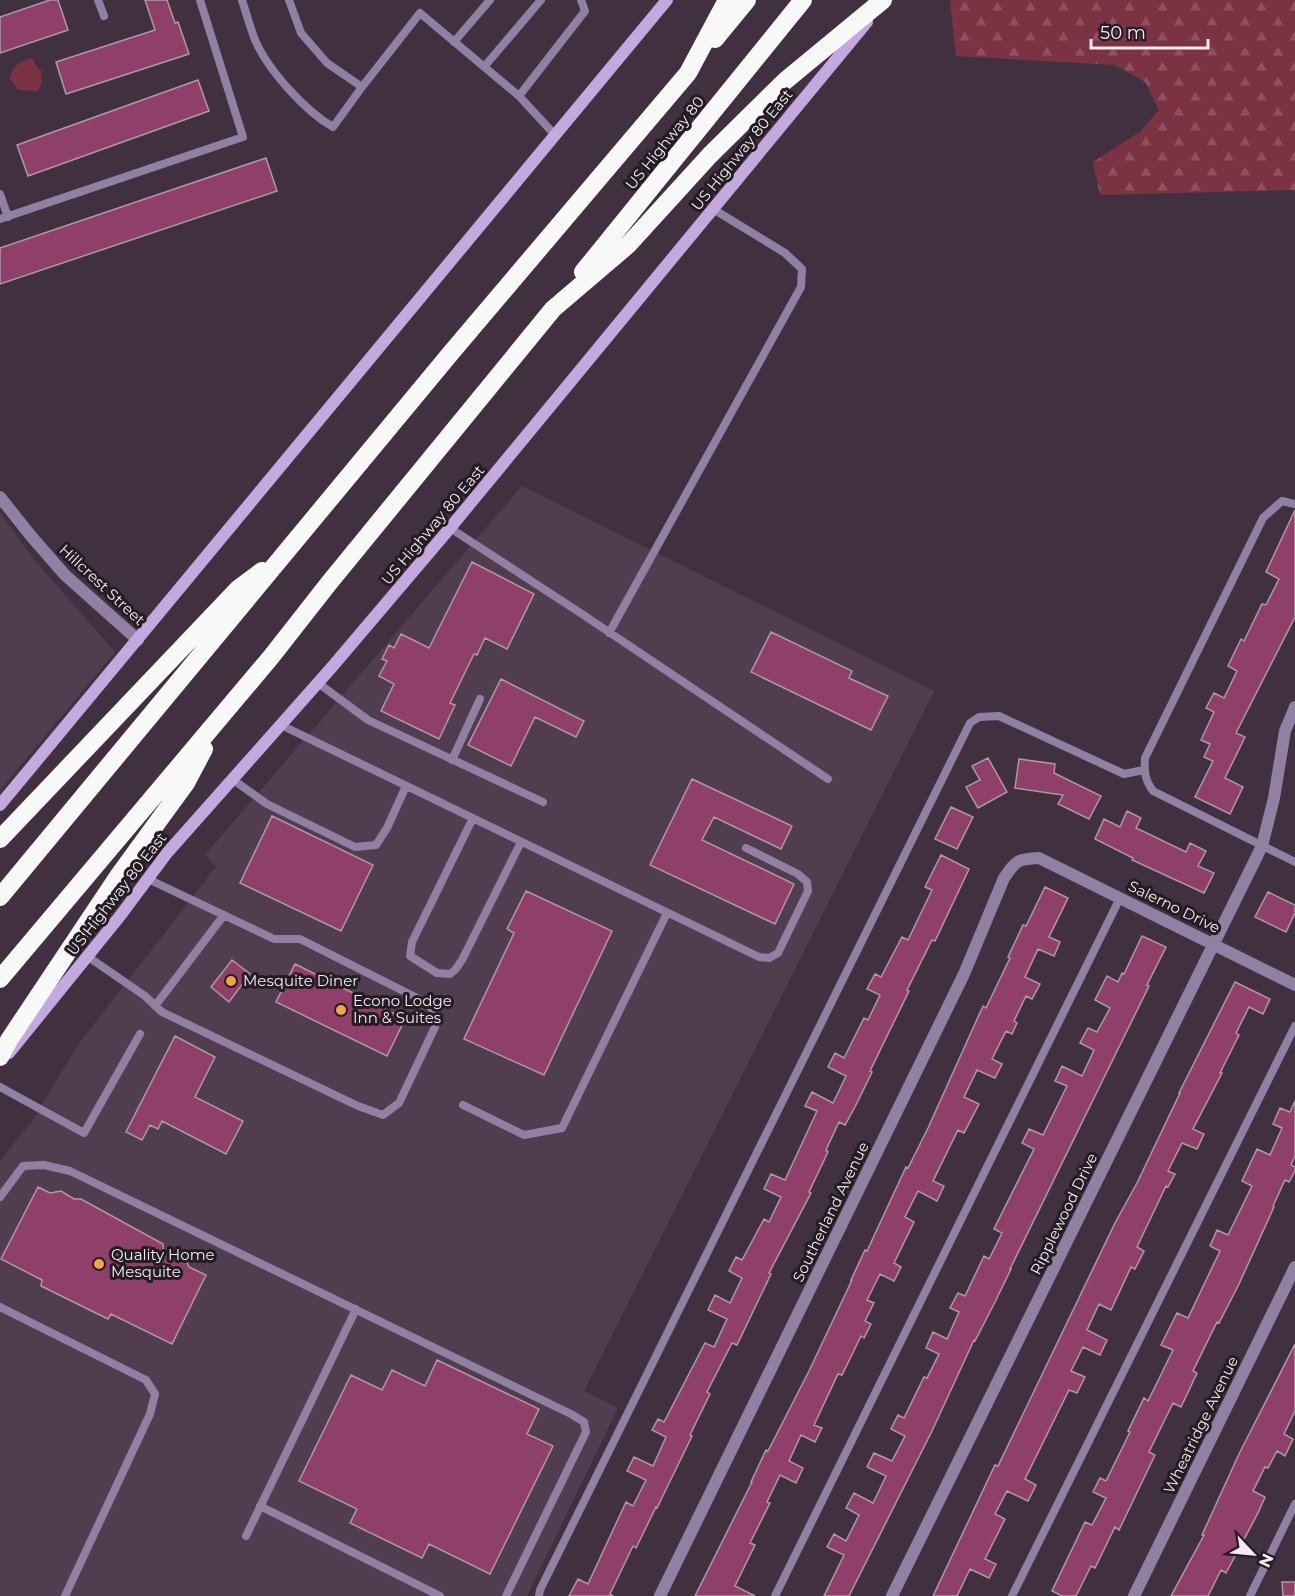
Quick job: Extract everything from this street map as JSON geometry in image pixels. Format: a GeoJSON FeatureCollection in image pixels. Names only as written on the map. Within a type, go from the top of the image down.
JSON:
{"type":"FeatureCollection","features":[{"type":"Feature","properties":{"kind":"highway"},"geometry":{"type":"LineString","coordinates":[[0,897],[450,354],[688,73],[727,0]]}},
{"type":"Feature","properties":{"kind":"highway","name":"US Highway 80"},"geometry":{"type":"LineString","coordinates":[[688,73],[747,0]]}},
{"type":"Feature","properties":{"kind":"highway","name":"US Highway 80"},"geometry":{"type":"LineString","coordinates":[[553,309],[803,0]]}},
{"type":"Feature","properties":{"kind":"highway"},"geometry":{"type":"LineString","coordinates":[[0,979],[221,717],[553,309],[628,245],[710,155],[785,81],[884,0]]}},
{"type":"Feature","properties":{"kind":"highway"},"geometry":{"type":"LineString","coordinates":[[0,839],[238,589],[289,549]]}},
{"type":"Feature","properties":{"kind":"highway"},"geometry":{"type":"LineString","coordinates":[[0,1058],[9,1040],[119,875],[186,783],[221,717]]}},
{"type":"Feature","properties":{"kind":"main road"},"geometry":{"type":"LineString","coordinates":[[3,798],[138,640],[667,0]]}},
{"type":"Feature","properties":{"kind":"main road","name":"US Highway 80 East"},"geometry":{"type":"LineString","coordinates":[[0,1065],[167,853],[318,683],[450,528],[884,0]]}},
{"type":"Feature","properties":{"kind":"street","name":"Hillcrest Street"},"geometry":{"type":"LineString","coordinates":[[0,497],[65,575],[138,640]]}},
{"type":"Feature","properties":{"kind":"street","name":"Ripplewood Drive"},"geometry":{"type":"LineString","coordinates":[[892,1596],[1262,846],[1295,707]]}},
{"type":"Feature","properties":{"kind":"street","name":"Salerno Drive"},"geometry":{"type":"LineString","coordinates":[[1039,858],[1295,985]]}},
{"type":"Feature","properties":{"kind":"street","name":"Southerland Avenue"},"geometry":{"type":"LineString","coordinates":[[660,1596],[959,985],[1004,878],[1013,864],[1020,859],[1039,858]]}},
{"type":"Feature","properties":{"kind":"street","name":"Wheatridge Avenue"},"geometry":{"type":"LineString","coordinates":[[1134,1596],[1295,1267]]}},
{"type":"Feature","properties":{"kind":"lane"},"geometry":{"type":"LineString","coordinates":[[98,0],[104,16]]}},
{"type":"Feature","properties":{"kind":"lane"},"geometry":{"type":"LineString","coordinates":[[0,194],[4,218],[243,137],[200,0]]}},
{"type":"Feature","properties":{"kind":"lane"},"geometry":{"type":"LineString","coordinates":[[242,0],[256,42],[285,86],[324,122],[333,127],[420,13],[519,96],[555,135]]}},
{"type":"Feature","properties":{"kind":"lane"},"geometry":{"type":"LineString","coordinates":[[289,0],[301,33],[327,63],[362,87]]}},
{"type":"Feature","properties":{"kind":"lane"},"geometry":{"type":"LineString","coordinates":[[454,42],[490,0]]}},
{"type":"Feature","properties":{"kind":"lane"},"geometry":{"type":"LineString","coordinates":[[484,67],[541,0]]}},
{"type":"Feature","properties":{"kind":"lane"},"geometry":{"type":"LineString","coordinates":[[519,96],[585,11],[581,0]]}},
{"type":"Feature","properties":{"kind":"lane"},"geometry":{"type":"LineString","coordinates":[[609,633],[801,287],[802,269],[785,253],[713,209]]}},
{"type":"Feature","properties":{"kind":"lane"},"geometry":{"type":"LineString","coordinates":[[1295,504],[1282,501],[1263,518],[1145,758],[1144,770],[1146,781],[1153,791],[1295,862]]}},
{"type":"Feature","properties":{"kind":"lane"},"geometry":{"type":"LineString","coordinates":[[450,528],[828,779]]}},
{"type":"Feature","properties":{"kind":"lane"},"geometry":{"type":"LineString","coordinates":[[318,683],[368,720],[543,802]]}},
{"type":"Feature","properties":{"kind":"lane"},"geometry":{"type":"LineString","coordinates":[[452,760],[480,699]]}},
{"type":"Feature","properties":{"kind":"lane"},"geometry":{"type":"LineString","coordinates":[[539,1596],[545,1579],[970,723],[979,717],[999,716],[1124,774],[1144,770]]}},
{"type":"Feature","properties":{"kind":"lane"},"geometry":{"type":"LineString","coordinates":[[281,725],[667,913],[759,957],[768,958],[778,953],[808,891],[807,882],[798,874],[746,848]]}},
{"type":"Feature","properties":{"kind":"lane"},"geometry":{"type":"LineString","coordinates":[[232,779],[267,804],[356,847],[376,845],[387,828],[406,786]]}},
{"type":"Feature","properties":{"kind":"lane"},"geometry":{"type":"LineString","coordinates":[[473,818],[412,942],[410,956],[437,973],[450,974],[462,960],[521,842]]}},
{"type":"Feature","properties":{"kind":"lane"},"geometry":{"type":"LineString","coordinates":[[87,956],[145,996],[162,1012],[358,1106],[383,1114],[399,1103],[435,1027],[437,1015],[427,1003],[300,939],[274,939],[148,879]]}},
{"type":"Feature","properties":{"kind":"lane"},"geometry":{"type":"LineString","coordinates":[[775,1596],[1120,898]]}},
{"type":"Feature","properties":{"kind":"lane"},"geometry":{"type":"LineString","coordinates":[[463,1105],[524,1135],[562,1128],[667,913]]}},
{"type":"Feature","properties":{"kind":"lane"},"geometry":{"type":"LineString","coordinates":[[155,1006],[224,915]]}},
{"type":"Feature","properties":{"kind":"lane"},"geometry":{"type":"LineString","coordinates":[[1012,1596],[1295,1026]]}},
{"type":"Feature","properties":{"kind":"lane"},"geometry":{"type":"LineString","coordinates":[[0,1087],[84,1133],[140,1034]]}},
{"type":"Feature","properties":{"kind":"lane"},"geometry":{"type":"LineString","coordinates":[[0,1197],[23,1166],[44,1165],[70,1171],[584,1422],[586,1432],[506,1596]]}},
{"type":"Feature","properties":{"kind":"lane"},"geometry":{"type":"LineString","coordinates":[[0,1307],[146,1380],[155,1394],[150,1414],[65,1596]]}},
{"type":"Feature","properties":{"kind":"lane"},"geometry":{"type":"LineString","coordinates":[[246,1536],[356,1309]]}},
{"type":"Feature","properties":{"kind":"lane"},"geometry":{"type":"LineString","coordinates":[[1250,1596],[1295,1504]]}},
{"type":"Feature","properties":{"kind":"lane"},"geometry":{"type":"LineString","coordinates":[[260,1506],[440,1596]]}},
{"type":"Feature","properties":{"kind":"shaded area"},"geometry":{"type":"Polygon","coordinates":[[[522,486],[934,691],[584,1391],[618,1408],[527,1596],[0,1596],[0,1161],[32,1121],[80,1042],[216,867],[205,855],[522,486]]]}},
{"type":"Feature","properties":{"kind":"shaded area"},"geometry":{"type":"Polygon","coordinates":[[[0,513],[36,562],[115,652],[0,790],[0,513]]]}},
{"type":"Feature","properties":{"kind":"green space"},"geometry":{"type":"Polygon","coordinates":[[[950,0],[1295,0],[1295,190],[1100,195],[1093,162],[1141,131],[1159,110],[1145,82],[1115,65],[956,56],[950,0]]]}},
{"type":"Feature","properties":{"kind":"green space"},"geometry":{"type":"Polygon","coordinates":[[[32,58],[41,70],[39,89],[38,91],[18,90],[10,79],[13,70],[20,63],[32,58]]]}},
{"type":"Feature","properties":{"kind":"building"},"geometry":{"type":"Polygon","coordinates":[[[50,0],[58,0],[68,30],[0,53],[0,17],[50,0]]]}},
{"type":"Feature","properties":{"kind":"building"},"geometry":{"type":"Polygon","coordinates":[[[145,0],[167,0],[175,23],[178,22],[189,54],[66,94],[56,62],[155,30],[145,0]]]}},
{"type":"Feature","properties":{"kind":"building"},"geometry":{"type":"Polygon","coordinates":[[[198,80],[209,111],[28,176],[17,145],[198,80]]]}},
{"type":"Feature","properties":{"kind":"building"},"geometry":{"type":"Polygon","coordinates":[[[266,158],[277,191],[0,284],[0,248],[266,158]]]}},
{"type":"Feature","properties":{"kind":"building"},"geometry":{"type":"Polygon","coordinates":[[[1295,510],[1295,617],[1236,733],[1245,737],[1225,778],[1243,787],[1230,814],[1195,797],[1213,761],[1204,757],[1210,744],[1201,740],[1214,712],[1206,708],[1214,693],[1224,698],[1237,671],[1228,666],[1241,639],[1244,641],[1262,604],[1266,605],[1279,579],[1266,572],[1295,510]]]}},
{"type":"Feature","properties":{"kind":"building"},"geometry":{"type":"Polygon","coordinates":[[[472,562],[534,594],[507,649],[485,638],[477,655],[474,654],[450,703],[455,705],[439,739],[381,711],[394,684],[379,676],[387,661],[382,659],[389,645],[394,648],[401,634],[429,648],[472,562]]]}},
{"type":"Feature","properties":{"kind":"building"},"geometry":{"type":"Polygon","coordinates":[[[771,632],[852,671],[849,678],[888,696],[871,730],[751,672],[771,632]]]}},
{"type":"Feature","properties":{"kind":"building"},"geometry":{"type":"Polygon","coordinates":[[[501,679],[584,721],[576,737],[535,717],[511,766],[468,745],[501,679]]]}},
{"type":"Feature","properties":{"kind":"building"},"geometry":{"type":"Polygon","coordinates":[[[988,758],[1007,792],[978,808],[966,787],[980,780],[972,766],[988,758]]]}},
{"type":"Feature","properties":{"kind":"building"},"geometry":{"type":"Polygon","coordinates":[[[1019,759],[1055,764],[1054,773],[1101,796],[1089,819],[1058,804],[1063,795],[1015,788],[1019,759]]]}},
{"type":"Feature","properties":{"kind":"building"},"geometry":{"type":"Polygon","coordinates":[[[692,779],[792,826],[781,849],[714,817],[702,840],[794,884],[775,924],[650,865],[692,779]]]}},
{"type":"Feature","properties":{"kind":"building"},"geometry":{"type":"Polygon","coordinates":[[[951,807],[973,817],[957,849],[935,839],[951,807]]]}},
{"type":"Feature","properties":{"kind":"building"},"geometry":{"type":"Polygon","coordinates":[[[1127,811],[1141,818],[1136,828],[1186,852],[1190,843],[1206,851],[1198,866],[1214,873],[1204,893],[1132,860],[1133,858],[1095,839],[1104,819],[1120,827],[1127,811]]]}},
{"type":"Feature","properties":{"kind":"building"},"geometry":{"type":"Polygon","coordinates":[[[272,816],[373,865],[341,931],[240,883],[272,816]]]}},
{"type":"Feature","properties":{"kind":"building"},"geometry":{"type":"Polygon","coordinates":[[[941,855],[969,869],[935,941],[932,940],[907,990],[909,991],[855,1107],[845,1125],[839,1122],[809,1192],[811,1193],[769,1273],[771,1274],[737,1345],[732,1343],[707,1392],[710,1394],[690,1435],[692,1436],[636,1548],[633,1546],[610,1594],[613,1596],[569,1596],[578,1579],[588,1584],[626,1502],[633,1506],[646,1480],[627,1471],[634,1457],[653,1466],[666,1437],[652,1430],[658,1419],[664,1422],[705,1343],[714,1347],[727,1319],[708,1310],[715,1295],[730,1303],[742,1278],[729,1271],[736,1257],[742,1260],[764,1219],[769,1222],[781,1197],[764,1189],[771,1174],[785,1180],[817,1111],[805,1106],[812,1092],[833,1103],[846,1076],[828,1067],[835,1053],[844,1058],[864,1018],[868,1020],[880,995],[867,989],[875,974],[881,977],[902,937],[908,940],[932,890],[925,887],[941,855]]]}},
{"type":"Feature","properties":{"kind":"building"},"geometry":{"type":"Polygon","coordinates":[[[1045,887],[1068,898],[1049,937],[1060,942],[1054,956],[1038,949],[1025,977],[1040,984],[1032,999],[1026,996],[1014,1021],[1017,1023],[1012,1034],[1006,1031],[992,1059],[1002,1064],[995,1078],[977,1070],[964,1097],[979,1104],[964,1133],[958,1130],[933,1181],[944,1186],[937,1201],[918,1191],[905,1217],[914,1222],[894,1263],[901,1267],[894,1281],[880,1274],[867,1300],[874,1303],[865,1321],[871,1324],[864,1338],[861,1336],[842,1375],[838,1374],[814,1425],[822,1428],[815,1442],[801,1435],[789,1461],[803,1468],[796,1483],[780,1475],[767,1502],[770,1503],[750,1543],[755,1545],[735,1586],[755,1596],[695,1596],[766,1450],[768,1451],[809,1371],[906,1167],[908,1168],[928,1128],[983,1006],[986,1008],[1023,925],[1026,926],[1045,887]]]}},
{"type":"Feature","properties":{"kind":"building"},"geometry":{"type":"Polygon","coordinates":[[[526,891],[612,931],[544,1075],[464,1039],[514,933],[507,929],[526,891]]]}},
{"type":"Feature","properties":{"kind":"building"},"geometry":{"type":"Polygon","coordinates":[[[1268,892],[1295,905],[1295,913],[1286,932],[1255,917],[1268,892]]]}},
{"type":"Feature","properties":{"kind":"building"},"geometry":{"type":"Polygon","coordinates":[[[1142,936],[1166,947],[1147,985],[1149,986],[849,1596],[824,1596],[844,1555],[827,1547],[834,1534],[846,1541],[859,1515],[846,1508],[854,1493],[873,1503],[886,1476],[867,1467],[874,1453],[892,1461],[905,1436],[891,1429],[898,1415],[904,1418],[924,1377],[927,1378],[939,1354],[926,1348],[933,1332],[947,1339],[959,1312],[950,1308],[958,1293],[965,1296],[984,1256],[989,1259],[1002,1233],[994,1229],[1034,1149],[1022,1143],[1029,1129],[1043,1135],[1067,1086],[1055,1081],[1062,1066],[1082,1076],[1094,1050],[1080,1043],[1088,1028],[1097,1032],[1110,1008],[1095,1000],[1107,976],[1118,982],[1122,973],[1124,974],[1142,936]]]}},
{"type":"Feature","properties":{"kind":"building","name":"Mesquite Diner"},"geometry":{"type":"Polygon","coordinates":[[[232,960],[250,974],[229,1002],[211,987],[232,960]]]}},
{"type":"Feature","properties":{"kind":"building","name":"Econo Lodge Inn & Suites"},"geometry":{"type":"Polygon","coordinates":[[[295,964],[405,1019],[387,1056],[276,1002],[295,964]]]}},
{"type":"Feature","properties":{"kind":"building"},"geometry":{"type":"Polygon","coordinates":[[[1235,982],[1270,999],[1263,1014],[1249,1007],[1236,1033],[1239,1035],[1220,1073],[1222,1073],[1193,1129],[1204,1134],[1197,1149],[1182,1143],[1168,1171],[1175,1174],[1168,1187],[1166,1186],[1137,1247],[1144,1251],[1135,1269],[1131,1267],[1111,1310],[1099,1304],[1087,1330],[1107,1340],[1100,1355],[1083,1347],[1071,1371],[1085,1377],[1077,1393],[1069,1390],[1025,1479],[1036,1485],[1028,1501],[1007,1491],[995,1514],[1005,1519],[985,1559],[996,1564],[989,1578],[970,1569],[957,1596],[933,1596],[995,1465],[998,1466],[1235,982]]]}},
{"type":"Feature","properties":{"kind":"building"},"geometry":{"type":"Polygon","coordinates":[[[175,1036],[215,1057],[195,1097],[243,1121],[226,1154],[162,1121],[158,1129],[150,1125],[142,1140],[126,1132],[175,1036]]]}},
{"type":"Feature","properties":{"kind":"building"},"geometry":{"type":"Polygon","coordinates":[[[1295,1101],[1295,1156],[1291,1165],[1295,1167],[1295,1171],[1289,1182],[1285,1180],[1239,1284],[1193,1371],[1197,1373],[1181,1407],[1173,1403],[1149,1452],[1155,1455],[1119,1530],[1115,1527],[1095,1568],[1091,1566],[1076,1596],[1062,1596],[1052,1591],[1085,1522],[1092,1525],[1106,1498],[1093,1492],[1100,1478],[1106,1481],[1144,1398],[1148,1401],[1173,1350],[1161,1345],[1177,1313],[1188,1318],[1220,1251],[1210,1246],[1217,1230],[1228,1235],[1252,1186],[1242,1181],[1257,1149],[1270,1155],[1282,1128],[1273,1124],[1280,1108],[1290,1112],[1295,1101]]]}},
{"type":"Feature","properties":{"kind":"building","name":"Quality Home Mesquite"},"geometry":{"type":"Polygon","coordinates":[[[38,1187],[50,1193],[61,1191],[74,1199],[81,1199],[163,1244],[163,1249],[186,1260],[189,1267],[206,1275],[172,1344],[111,1314],[108,1319],[41,1286],[42,1280],[1,1259],[38,1187]]]}},
{"type":"Feature","properties":{"kind":"building"},"geometry":{"type":"Polygon","coordinates":[[[1295,1344],[1295,1411],[1284,1434],[1293,1439],[1285,1456],[1277,1451],[1268,1468],[1265,1467],[1253,1491],[1265,1497],[1258,1513],[1226,1573],[1221,1570],[1208,1596],[1171,1596],[1204,1535],[1202,1535],[1239,1454],[1295,1344]]]}},
{"type":"Feature","properties":{"kind":"building"},"geometry":{"type":"Polygon","coordinates":[[[437,1360],[539,1409],[527,1434],[553,1446],[490,1574],[429,1544],[422,1558],[350,1523],[357,1509],[299,1481],[351,1375],[382,1390],[392,1370],[425,1386],[437,1360]]]}},
{"type":"Feature","properties":{"kind":"building"},"geometry":{"type":"Polygon","coordinates":[[[1282,1582],[1295,1582],[1295,1596],[1283,1596],[1282,1582]]]}},
{"type":"Feature","properties":{"kind":"place","name":"Mesquite Diner"},"geometry":{"type":"Point","coordinates":[231,981]}},
{"type":"Feature","properties":{"kind":"place","name":"Econo Lodge Inn & Suites"},"geometry":{"type":"Point","coordinates":[341,1010]}},
{"type":"Feature","properties":{"kind":"place","name":"Quality Home Mesquite"},"geometry":{"type":"Point","coordinates":[99,1264]}}]}
